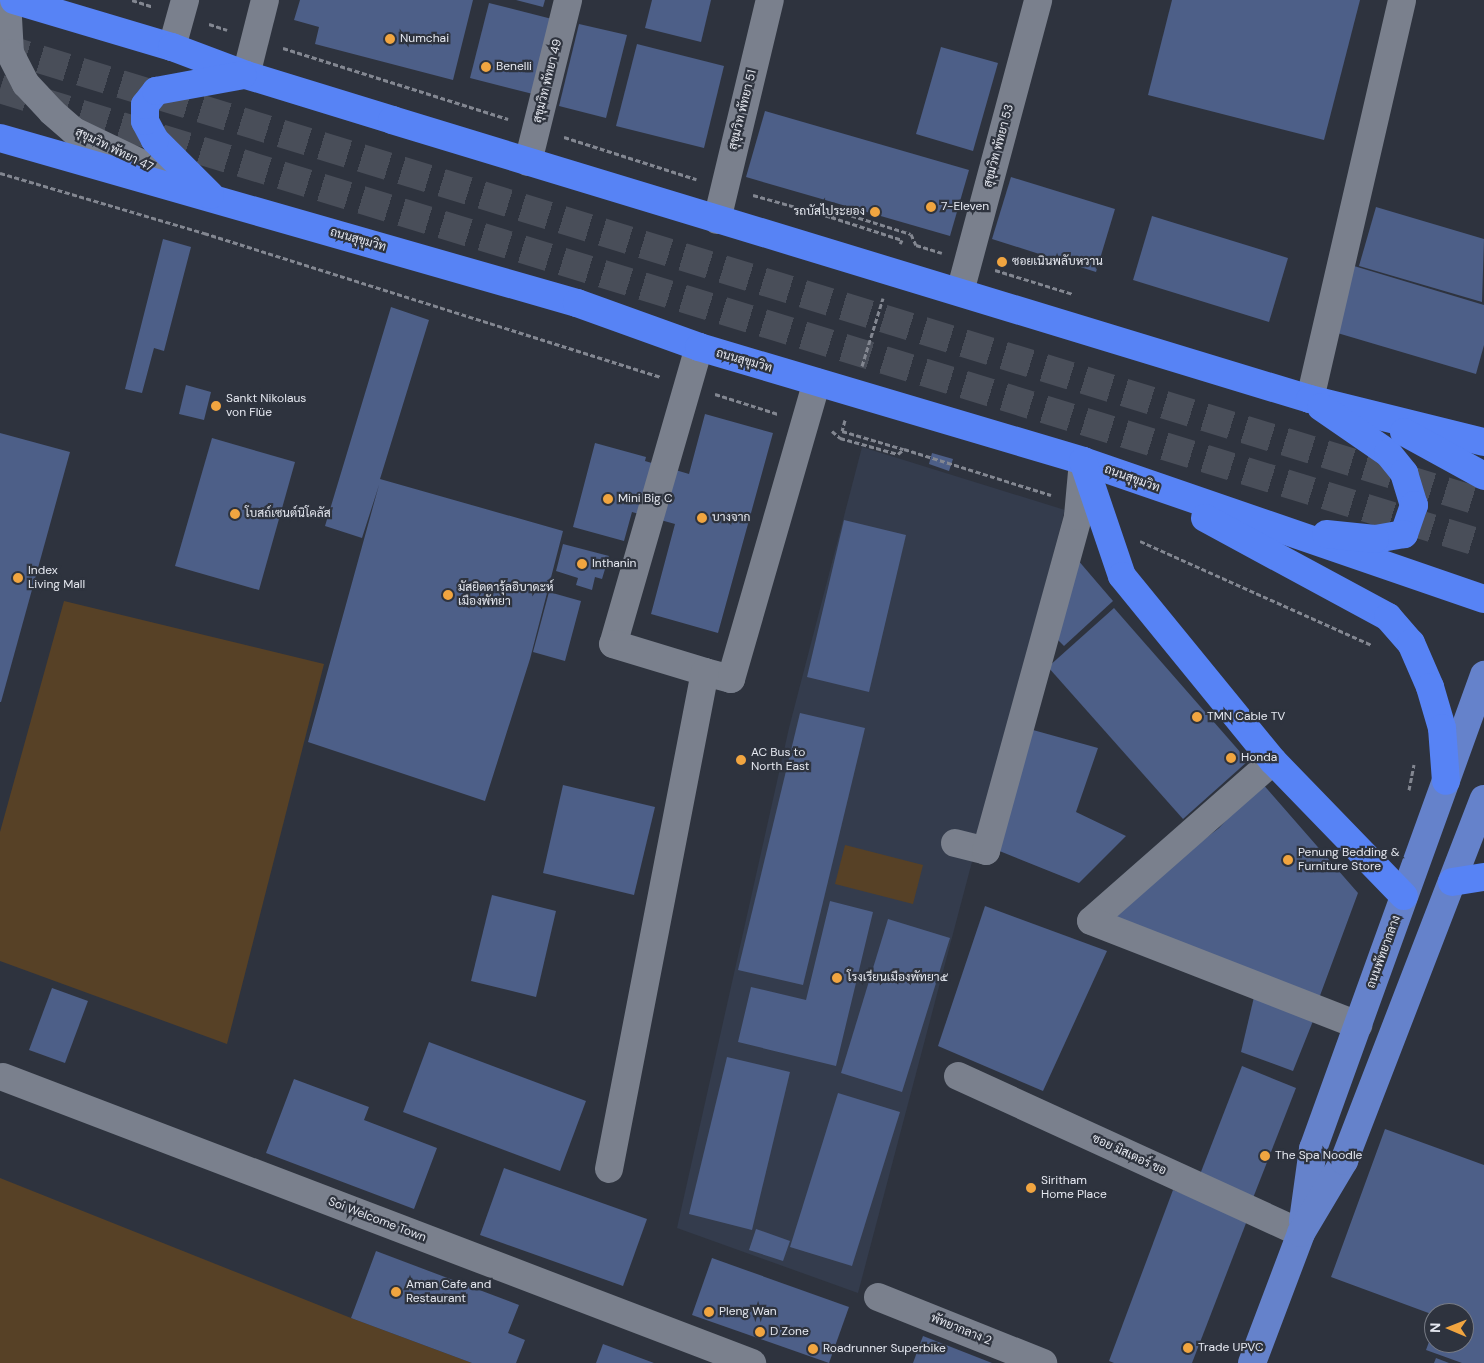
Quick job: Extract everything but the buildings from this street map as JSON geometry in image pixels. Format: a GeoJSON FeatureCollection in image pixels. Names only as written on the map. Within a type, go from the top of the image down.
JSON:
{"type":"FeatureCollection","features":[{"type":"Feature","properties":{"kind":"highway"},"geometry":{"type":"LineString","coordinates":[[14,0],[172,48],[246,75],[528,162],[1310,399],[1484,442]]}},
{"type":"Feature","properties":{"kind":"highway"},"geometry":{"type":"LineString","coordinates":[[213,198],[155,140],[145,121],[145,105],[156,91],[246,75]]}},
{"type":"Feature","properties":{"kind":"highway","name":"ถนนสุขุมวิท"},"geometry":{"type":"LineString","coordinates":[[0,138],[577,304],[699,347],[1083,461],[1137,482],[1484,600]]}},
{"type":"Feature","properties":{"kind":"highway"},"geometry":{"type":"LineString","coordinates":[[1277,529],[1375,539],[1404,534],[1411,520],[1414,505],[1411,490],[1388,452],[1310,399]]}},
{"type":"Feature","properties":{"kind":"highway"},"geometry":{"type":"LineString","coordinates":[[1368,412],[1484,476]]}},
{"type":"Feature","properties":{"kind":"highway"},"geometry":{"type":"LineString","coordinates":[[1083,461],[1122,576],[1273,761],[1404,896]]}},
{"type":"Feature","properties":{"kind":"highway"},"geometry":{"type":"LineString","coordinates":[[1137,482],[1388,616],[1411,643],[1430,687],[1442,728],[1446,781]]}},
{"type":"Feature","properties":{"kind":"highway"},"geometry":{"type":"LineString","coordinates":[[1452,882],[1484,877]]}},
{"type":"Feature","properties":{"kind":"main road","name":"ถนนพัทยากลาง"},"geometry":{"type":"LineString","coordinates":[[1301,1233],[1313,1149],[1484,675]]}},
{"type":"Feature","properties":{"kind":"main road","name":"ถนนพัทยากลาง"},"geometry":{"type":"LineString","coordinates":[[1252,1363],[1301,1233],[1344,1161],[1484,799]]}},
{"type":"Feature","properties":{"kind":"street","name":"สุขุมวิท พัทยา 47"},"geometry":{"type":"LineString","coordinates":[[0,11],[7,0]]}},
{"type":"Feature","properties":{"kind":"street","name":"สุขุมวิท พัทยา 47"},"geometry":{"type":"LineString","coordinates":[[7,0],[10,53],[26,84],[52,112],[74,131],[213,198]]}},
{"type":"Feature","properties":{"kind":"street"},"geometry":{"type":"LineString","coordinates":[[246,75],[265,0]]}},
{"type":"Feature","properties":{"kind":"street","name":"สุขุมวิท พัทยา 49"},"geometry":{"type":"LineString","coordinates":[[528,162],[568,0]]}},
{"type":"Feature","properties":{"kind":"street","name":"สุขุมวิท พัทยา 51"},"geometry":{"type":"LineString","coordinates":[[717,220],[770,0]]}},
{"type":"Feature","properties":{"kind":"street","name":"สุขุมวิท พัทยา 53"},"geometry":{"type":"LineString","coordinates":[[960,292],[1038,0]]}},
{"type":"Feature","properties":{"kind":"street"},"geometry":{"type":"LineString","coordinates":[[1310,399],[1402,0]]}},
{"type":"Feature","properties":{"kind":"street"},"geometry":{"type":"LineString","coordinates":[[172,48],[183,8]]}},
{"type":"Feature","properties":{"kind":"street"},"geometry":{"type":"LineString","coordinates":[[699,347],[613,644],[706,672],[731,679],[817,382]]}},
{"type":"Feature","properties":{"kind":"street"},"geometry":{"type":"LineString","coordinates":[[955,843],[986,851],[1079,503],[1083,461]]}},
{"type":"Feature","properties":{"kind":"street"},"geometry":{"type":"LineString","coordinates":[[609,1169],[706,672]]}},
{"type":"Feature","properties":{"kind":"street"},"geometry":{"type":"LineString","coordinates":[[1273,761],[1092,921],[1358,1025]]}},
{"type":"Feature","properties":{"kind":"street","name":"ซอย มิสเตอร์ ชอ"},"geometry":{"type":"LineString","coordinates":[[958,1076],[1301,1233]]}},
{"type":"Feature","properties":{"kind":"street","name":"Soi Welcome Town"},"geometry":{"type":"LineString","coordinates":[[3,1077],[752,1363]]}},
{"type":"Feature","properties":{"kind":"street","name":"พัทยากลาง 2"},"geometry":{"type":"LineString","coordinates":[[878,1297],[1043,1363]]}},
{"type":"Feature","properties":{"kind":"path"},"geometry":{"type":"LineString","coordinates":[[132,0],[183,8],[255,39],[724,188],[831,217],[902,240],[899,249]]}},
{"type":"Feature","properties":{"kind":"path"},"geometry":{"type":"LineString","coordinates":[[0,173],[837,432],[840,438],[898,454],[904,449]]}},
{"type":"Feature","properties":{"kind":"path"},"geometry":{"type":"LineString","coordinates":[[831,217],[837,211],[911,234],[916,245],[1082,297]]}},
{"type":"Feature","properties":{"kind":"path"},"geometry":{"type":"LineString","coordinates":[[862,368],[884,294]]}},
{"type":"Feature","properties":{"kind":"path"},"geometry":{"type":"LineString","coordinates":[[848,413],[842,431],[1079,503]]}},
{"type":"Feature","properties":{"kind":"path"},"geometry":{"type":"LineString","coordinates":[[1135,539],[1363,639],[1374,648]]}},
{"type":"Feature","properties":{"kind":"path"},"geometry":{"type":"LineString","coordinates":[[1407,796],[1415,757]]}},
{"type":"Feature","properties":{"kind":"shaded area","name":"โรงเรียนเมืองพัทยา๕"},"geometry":{"type":"Polygon","coordinates":[[[862,447],[1065,510],[858,1293],[677,1228],[789,728],[862,447]]]}},
{"type":"Feature","properties":{"kind":"shaded area"},"geometry":{"type":"Polygon","coordinates":[[[64,601],[324,664],[227,1044],[0,961],[0,832],[64,601]]]}},
{"type":"Feature","properties":{"kind":"shaded area"},"geometry":{"type":"Polygon","coordinates":[[[845,845],[923,865],[913,904],[835,884],[845,845]]]}},
{"type":"Feature","properties":{"kind":"shaded area"},"geometry":{"type":"Polygon","coordinates":[[[0,1178],[351,1318],[472,1363],[0,1363],[0,1178]]]}},
{"type":"Feature","properties":{"kind":"tunnel"},"geometry":{"type":"LineString","coordinates":[[0,47],[1484,503]]}},
{"type":"Feature","properties":{"kind":"tunnel"},"geometry":{"type":"LineString","coordinates":[[0,89],[1484,544]]}},
{"type":"Feature","properties":{"kind":"place","name":"Numchai"},"geometry":{"type":"Point","coordinates":[390,39]}},
{"type":"Feature","properties":{"kind":"place","name":"Benelli"},"geometry":{"type":"Point","coordinates":[486,67]}},
{"type":"Feature","properties":{"kind":"place","name":"7-Eleven"},"geometry":{"type":"Point","coordinates":[931,207]}},
{"type":"Feature","properties":{"kind":"place","name":"รถบัสไประยอง"},"geometry":{"type":"Point","coordinates":[875,212]}},
{"type":"Feature","properties":{"kind":"place","name":"ซอยเนินพลับหวาน"},"geometry":{"type":"Point","coordinates":[1002,262]}},
{"type":"Feature","properties":{"kind":"place","name":"Sankt Nikolaus von Flüe"},"geometry":{"type":"Point","coordinates":[216,406]}},
{"type":"Feature","properties":{"kind":"place","name":"Mini Big C"},"geometry":{"type":"Point","coordinates":[608,499]}},
{"type":"Feature","properties":{"kind":"place","name":"โบสถ์เซนต์นิโคลัส"},"geometry":{"type":"Point","coordinates":[235,514]}},
{"type":"Feature","properties":{"kind":"place","name":"บางจาก"},"geometry":{"type":"Point","coordinates":[702,518]}},
{"type":"Feature","properties":{"kind":"place","name":"Inthanin"},"geometry":{"type":"Point","coordinates":[582,564]}},
{"type":"Feature","properties":{"kind":"place","name":"Index Living Mall"},"geometry":{"type":"Point","coordinates":[18,578]}},
{"type":"Feature","properties":{"kind":"place","name":"มัสยิดดารุ้ลอิบาดะห์ เมืองพัทยา"},"geometry":{"type":"Point","coordinates":[448,595]}},
{"type":"Feature","properties":{"kind":"place","name":"TMN Cable TV"},"geometry":{"type":"Point","coordinates":[1197,717]}},
{"type":"Feature","properties":{"kind":"place","name":"Honda"},"geometry":{"type":"Point","coordinates":[1231,758]}},
{"type":"Feature","properties":{"kind":"place","name":"AC Bus to North East"},"geometry":{"type":"Point","coordinates":[741,760]}},
{"type":"Feature","properties":{"kind":"place","name":"Penung Bedding & Furniture Store"},"geometry":{"type":"Point","coordinates":[1288,860]}},
{"type":"Feature","properties":{"kind":"place","name":"โรงเรียนเมืองพัทยา๕"},"geometry":{"type":"Point","coordinates":[837,978]}},
{"type":"Feature","properties":{"kind":"place","name":"The Spa Noodle"},"geometry":{"type":"Point","coordinates":[1265,1156]}},
{"type":"Feature","properties":{"kind":"place","name":"Siritham Home Place"},"geometry":{"type":"Point","coordinates":[1031,1188]}},
{"type":"Feature","properties":{"kind":"place","name":"Aman Cafe and Restaurant"},"geometry":{"type":"Point","coordinates":[396,1292]}},
{"type":"Feature","properties":{"kind":"place","name":"Pleng Wan"},"geometry":{"type":"Point","coordinates":[709,1312]}},
{"type":"Feature","properties":{"kind":"place","name":"D Zone"},"geometry":{"type":"Point","coordinates":[760,1332]}},
{"type":"Feature","properties":{"kind":"place","name":"Trade UPVC"},"geometry":{"type":"Point","coordinates":[1188,1348]}},
{"type":"Feature","properties":{"kind":"place","name":"Roadrunner Superbike"},"geometry":{"type":"Point","coordinates":[813,1349]}}]}
